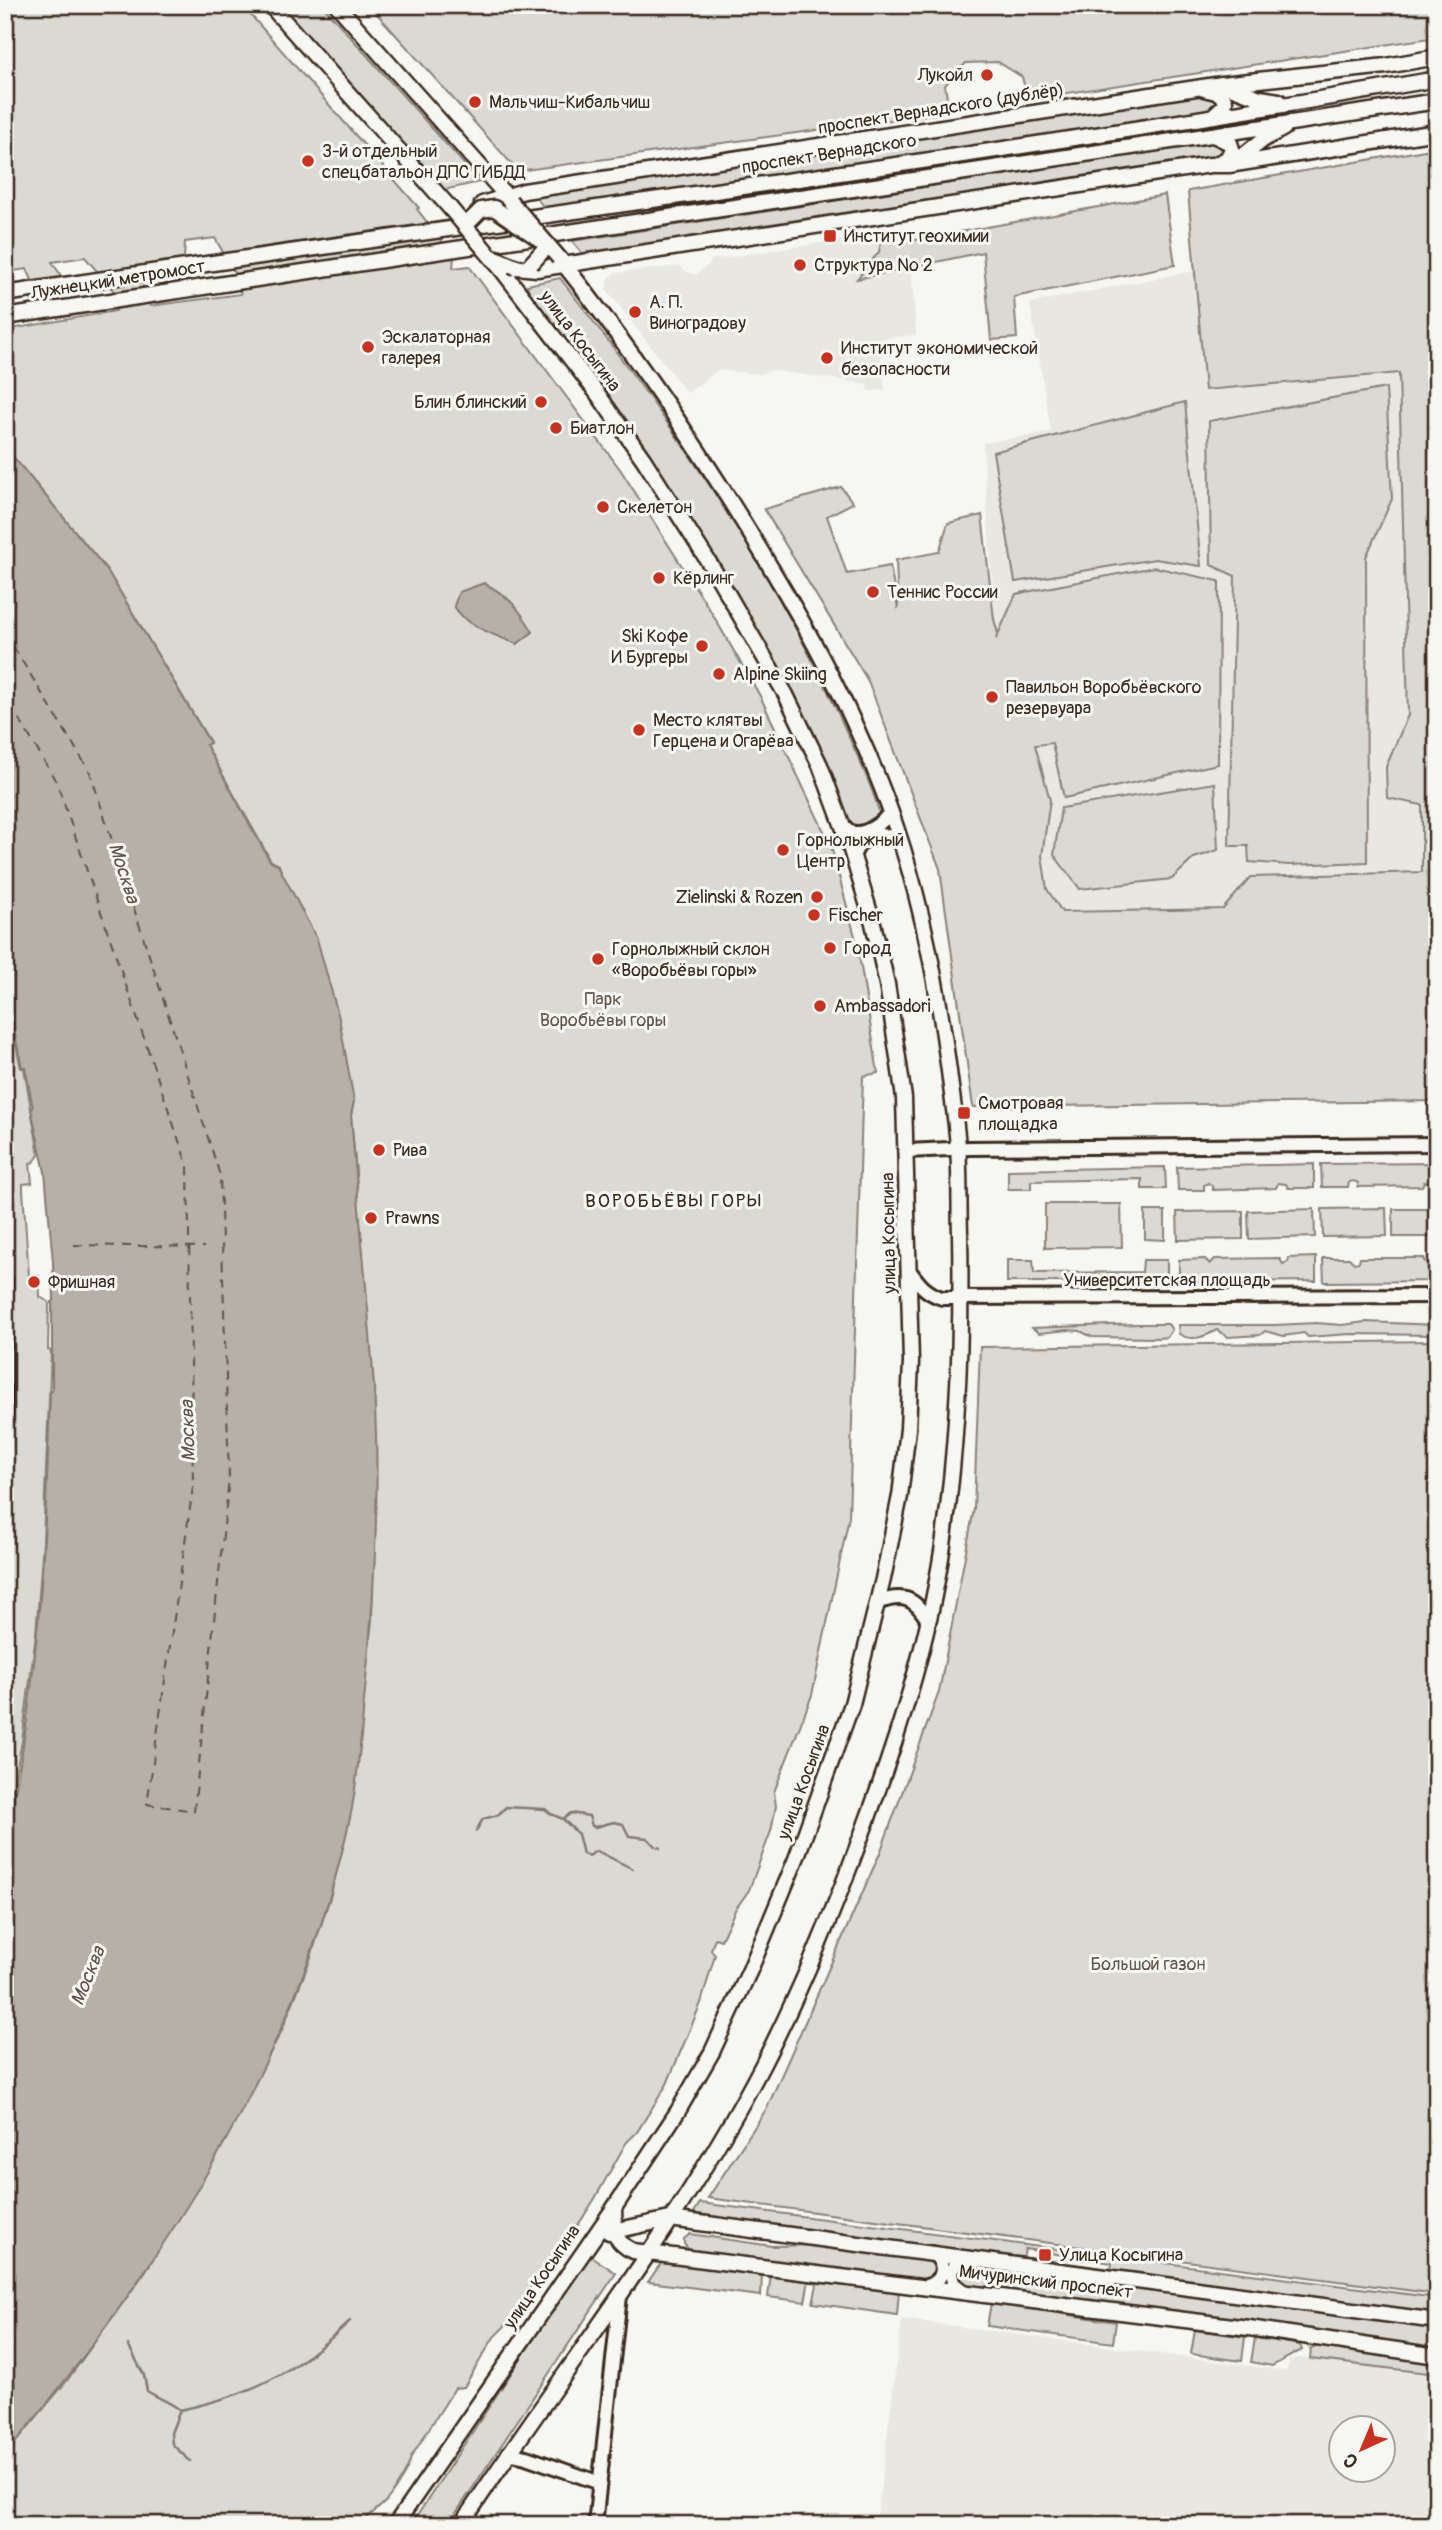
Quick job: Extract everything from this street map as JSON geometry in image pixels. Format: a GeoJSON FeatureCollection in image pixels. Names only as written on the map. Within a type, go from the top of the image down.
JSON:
{"type":"FeatureCollection","features":[{"type":"Feature","properties":{"kind":"main road"},"geometry":{"type":"LineString","coordinates":[[270,5],[489,254],[517,267],[537,269],[561,261],[1210,166],[1229,166],[1437,132]]}},
{"type":"Feature","properties":{"kind":"main road","name":"улица Косыгина"},"geometry":{"type":"LineString","coordinates":[[337,5],[561,261],[691,440],[740,515],[831,674],[890,811],[921,910],[938,989],[958,1149],[961,1299],[958,1407],[951,1481],[928,1621],[908,1703],[890,1760],[814,1959],[737,2112],[649,2253],[508,2453],[461,2525]]}},
{"type":"Feature","properties":{"kind":"main road","name":"проспект Вернадского (дублёр)"},"geometry":{"type":"LineString","coordinates":[[465,226],[469,215],[482,204],[508,198],[1222,84],[1386,66],[1437,57]]}},
{"type":"Feature","properties":{"kind":"main road"},"geometry":{"type":"LineString","coordinates":[[1364,91],[1386,66]]}},
{"type":"Feature","properties":{"kind":"main road","name":"проспект Вернадского"},"geometry":{"type":"LineString","coordinates":[[227,260],[523,220],[1213,116],[1437,79]]}},
{"type":"Feature","properties":{"kind":"main road"},"geometry":{"type":"LineString","coordinates":[[1222,84],[1260,98],[1294,102]]}},
{"type":"Feature","properties":{"kind":"main road"},"geometry":{"type":"LineString","coordinates":[[1199,89],[1220,93],[1226,101],[1213,116]]}},
{"type":"Feature","properties":{"kind":"main road"},"geometry":{"type":"LineString","coordinates":[[1212,135],[1437,101]]}},
{"type":"Feature","properties":{"kind":"main road"},"geometry":{"type":"LineString","coordinates":[[1229,166],[1272,134],[1301,121]]}},
{"type":"Feature","properties":{"kind":"main road"},"geometry":{"type":"LineString","coordinates":[[1212,135],[1290,155]]}},
{"type":"Feature","properties":{"kind":"main road"},"geometry":{"type":"LineString","coordinates":[[1210,166],[1227,159],[1232,149],[1224,139],[1212,135]]}},
{"type":"Feature","properties":{"kind":"main road","name":"Лужнецкий метромост"},"geometry":{"type":"LineString","coordinates":[[5,317],[1212,135]]}},
{"type":"Feature","properties":{"kind":"main road"},"geometry":{"type":"LineString","coordinates":[[465,226],[481,210],[494,208],[548,245],[517,267]]}},
{"type":"Feature","properties":{"kind":"main road","name":"Лужнецкий метромост"},"geometry":{"type":"LineString","coordinates":[[5,294],[227,260]]}},
{"type":"Feature","properties":{"kind":"main road","name":"улица Косыгина"},"geometry":{"type":"LineString","coordinates":[[395,2525],[678,2111],[706,2064],[750,1970],[796,1859],[852,1704],[900,1496],[908,1429],[911,1362],[904,1098],[887,984],[873,923],[853,857],[820,765],[786,695],[715,572],[517,267]]}},
{"type":"Feature","properties":{"kind":"main road"},"geometry":{"type":"LineString","coordinates":[[614,2208],[615,2229]]}},
{"type":"Feature","properties":{"kind":"main road","name":"Мичуринский проспект"},"geometry":{"type":"LineString","coordinates":[[589,2242],[615,2229],[670,2219],[1437,2321]]}},
{"type":"Feature","properties":{"kind":"main road","name":"Мичуринский проспект"},"geometry":{"type":"LineString","coordinates":[[615,2229],[621,2245],[633,2251],[962,2290],[1437,2356]]}},
{"type":"Feature","properties":{"kind":"street"},"geometry":{"type":"LineString","coordinates":[[842,825],[850,832],[857,833],[879,825],[886,820],[890,811]]}},
{"type":"Feature","properties":{"kind":"street"},"geometry":{"type":"LineString","coordinates":[[853,857],[856,847],[863,841],[883,834],[895,838],[902,846]]}},
{"type":"Feature","properties":{"kind":"street"},"geometry":{"type":"LineString","coordinates":[[907,1151],[1437,1144]]}},
{"type":"Feature","properties":{"kind":"street","name":"Университетская площадь"},"geometry":{"type":"LineString","coordinates":[[909,1270],[921,1287],[932,1295],[961,1299],[1437,1296]]}},
{"type":"Feature","properties":{"kind":"street"},"geometry":{"type":"LineString","coordinates":[[5,1279],[5,1426]]}},
{"type":"Feature","properties":{"kind":"street"},"geometry":{"type":"LineString","coordinates":[[883,1579],[893,1594],[921,1600],[933,1594]]}},
{"type":"Feature","properties":{"kind":"street"},"geometry":{"type":"LineString","coordinates":[[877,1603],[894,1597],[913,1601],[928,1621]]}},
{"type":"Feature","properties":{"kind":"street"},"geometry":{"type":"LineString","coordinates":[[928,2286],[938,2281],[943,2271],[940,2260],[931,2253]]}},
{"type":"Feature","properties":{"kind":"street"},"geometry":{"type":"LineString","coordinates":[[962,2290],[953,2283],[951,2272],[956,2262],[967,2258]]}},
{"type":"Feature","properties":{"kind":"street"},"geometry":{"type":"LineString","coordinates":[[595,2525],[620,2296]]}},
{"type":"Feature","properties":{"kind":"street"},"geometry":{"type":"LineString","coordinates":[[508,2453],[600,2483]]}},
{"type":"Feature","properties":{"kind":"shaded area"},"geometry":{"type":"Polygon","coordinates":[[[1437,167],[1437,917],[1048,998],[996,640],[983,443],[1051,432],[1030,303],[1194,271],[1188,191],[1437,167]]]}},
{"type":"Feature","properties":{"kind":"shaded area"},"geometry":{"type":"Polygon","coordinates":[[[906,230],[916,335],[879,339],[885,390],[868,391],[867,384],[770,370],[761,374],[718,370],[687,393],[606,289],[608,280],[614,273],[680,266],[695,275],[711,263],[710,260],[906,230]]]}},
{"type":"Feature","properties":{"kind":"shaded area"},"geometry":{"type":"Polygon","coordinates":[[[902,2319],[1287,2371],[1289,2360],[1300,2358],[1437,2376],[1437,2525],[876,2525],[902,2319]]]}},
{"type":"Feature","properties":{"kind":"green space","name":"Парк Воробьёвы горы"},"geometry":{"type":"Polygon","coordinates":[[[5,5],[242,5],[419,208],[417,209],[454,257],[453,268],[469,266],[620,469],[710,610],[760,696],[831,846],[858,948],[878,1073],[863,1076],[849,1517],[812,1695],[774,1792],[776,1806],[771,1831],[749,1890],[735,1910],[721,1940],[715,1938],[711,1950],[715,1955],[701,2003],[667,2084],[637,2132],[626,2143],[552,2266],[529,2289],[514,2317],[494,2337],[464,2387],[455,2388],[411,2457],[405,2473],[390,2496],[361,2525],[5,2525],[5,2455],[66,2382],[145,2272],[217,2156],[282,2030],[310,1960],[331,1894],[351,1811],[372,1620],[375,1504],[374,1391],[351,1115],[354,1101],[279,865],[271,861],[206,745],[210,742],[107,570],[5,447],[5,330],[116,311],[119,297],[85,257],[52,262],[60,274],[61,290],[54,298],[32,301],[23,283],[32,280],[27,269],[7,272],[5,5]],[[215,238],[185,242],[184,259],[137,268],[150,306],[241,294],[233,270],[215,238]]]}},
{"type":"Feature","properties":{"kind":"green space"},"geometry":{"type":"Polygon","coordinates":[[[279,5],[322,5],[480,182],[444,190],[279,5]]]}},
{"type":"Feature","properties":{"kind":"green space"},"geometry":{"type":"Polygon","coordinates":[[[369,5],[1437,5],[1437,37],[1028,99],[1022,77],[998,62],[966,63],[945,85],[949,112],[518,171],[369,5]]]}},
{"type":"Feature","properties":{"kind":"green space"},"geometry":{"type":"Polygon","coordinates":[[[1211,94],[1220,102],[1212,112],[546,210],[535,196],[1211,94]]]}},
{"type":"Feature","properties":{"kind":"green space"},"geometry":{"type":"Polygon","coordinates":[[[1219,142],[1226,145],[1221,157],[584,255],[572,241],[1219,142]]]}},
{"type":"Feature","properties":{"kind":"green space"},"geometry":{"type":"Polygon","coordinates":[[[1437,148],[1437,1101],[973,1107],[940,869],[868,681],[764,509],[841,487],[853,503],[827,516],[847,574],[890,566],[898,609],[896,560],[939,552],[948,523],[982,515],[998,634],[996,639],[1016,594],[1154,567],[1219,581],[1218,764],[1064,798],[1052,743],[1035,745],[1050,800],[1042,856],[1047,889],[1062,912],[1223,909],[1251,877],[1422,872],[1422,805],[1387,798],[1386,767],[1408,715],[1399,373],[1205,390],[1188,191],[1437,148]]]}},
{"type":"Feature","properties":{"kind":"green space"},"geometry":{"type":"Polygon","coordinates":[[[1165,195],[1175,265],[1014,297],[1017,338],[991,340],[983,252],[857,279],[879,252],[883,233],[906,230],[909,241],[1165,195]]]}},
{"type":"Feature","properties":{"kind":"green space"},"geometry":{"type":"Polygon","coordinates":[[[560,278],[680,441],[718,498],[789,616],[867,776],[880,818],[852,831],[803,716],[736,593],[671,490],[529,292],[527,285],[560,278]]]}},
{"type":"Feature","properties":{"kind":"green space"},"geometry":{"type":"Polygon","coordinates":[[[1386,388],[1392,499],[1366,557],[1367,862],[1289,865],[1249,862],[1248,846],[1229,846],[1235,576],[1211,565],[1209,421],[1386,388]]]}},
{"type":"Feature","properties":{"kind":"green space"},"geometry":{"type":"Polygon","coordinates":[[[1185,402],[1201,566],[1155,559],[1015,582],[993,452],[1185,402]]]}},
{"type":"Feature","properties":{"kind":"green space"},"geometry":{"type":"Polygon","coordinates":[[[1215,783],[1218,850],[1194,858],[1172,879],[1080,889],[1054,855],[1061,808],[1215,783]]]}},
{"type":"Feature","properties":{"kind":"green space"},"geometry":{"type":"Polygon","coordinates":[[[5,995],[21,1068],[24,1068],[39,1155],[30,1163],[32,1183],[23,1184],[23,1190],[29,1276],[39,1276],[40,1297],[49,1302],[48,1350],[51,1351],[36,1634],[22,1741],[5,1830],[5,995]]]}},
{"type":"Feature","properties":{"kind":"green space"},"geometry":{"type":"Polygon","coordinates":[[[1437,1163],[1437,1187],[1433,1187],[1432,1182],[1424,1182],[1422,1186],[1358,1187],[1358,1183],[1354,1181],[1349,1182],[1348,1187],[1322,1187],[1321,1164],[1437,1163]]]}},
{"type":"Feature","properties":{"kind":"green space"},"geometry":{"type":"Polygon","coordinates":[[[1314,1164],[1314,1188],[1288,1188],[1286,1184],[1278,1183],[1276,1188],[1213,1190],[1208,1183],[1204,1185],[1204,1190],[1178,1190],[1177,1167],[1314,1164]]]}},
{"type":"Feature","properties":{"kind":"green space"},"geometry":{"type":"Polygon","coordinates":[[[1165,1167],[1166,1189],[1142,1189],[1142,1179],[1031,1181],[1031,1189],[1008,1189],[1008,1170],[1165,1167]]]}},
{"type":"Feature","properties":{"kind":"green space"},"geometry":{"type":"Polygon","coordinates":[[[1045,1204],[1121,1204],[1122,1247],[1045,1248],[1045,1204]]]}},
{"type":"Feature","properties":{"kind":"green space"},"geometry":{"type":"Polygon","coordinates":[[[1386,1208],[1387,1236],[1323,1237],[1322,1209],[1386,1208]]]}},
{"type":"Feature","properties":{"kind":"green space"},"geometry":{"type":"Polygon","coordinates":[[[1314,1209],[1315,1237],[1249,1239],[1248,1211],[1314,1209]]]}},
{"type":"Feature","properties":{"kind":"green space"},"geometry":{"type":"Polygon","coordinates":[[[1393,1209],[1437,1209],[1437,1237],[1393,1237],[1393,1209]]]}},
{"type":"Feature","properties":{"kind":"green space"},"geometry":{"type":"Polygon","coordinates":[[[1145,1211],[1165,1211],[1165,1240],[1145,1239],[1145,1211]]]}},
{"type":"Feature","properties":{"kind":"green space"},"geometry":{"type":"Polygon","coordinates":[[[1243,1211],[1243,1239],[1178,1240],[1177,1212],[1243,1211]]]}},
{"type":"Feature","properties":{"kind":"green space"},"geometry":{"type":"Polygon","coordinates":[[[1316,1257],[1316,1281],[1179,1282],[1179,1260],[1205,1259],[1210,1264],[1215,1259],[1279,1258],[1283,1264],[1288,1262],[1289,1258],[1316,1257]]]}},
{"type":"Feature","properties":{"kind":"green space"},"geometry":{"type":"Polygon","coordinates":[[[1323,1258],[1349,1258],[1354,1263],[1359,1262],[1360,1258],[1424,1258],[1428,1263],[1437,1258],[1437,1281],[1324,1282],[1323,1258]]]}},
{"type":"Feature","properties":{"kind":"green space"},"geometry":{"type":"Polygon","coordinates":[[[1007,1260],[1033,1260],[1034,1273],[1142,1272],[1143,1260],[1167,1260],[1167,1282],[1007,1282],[1007,1260]]]}},
{"type":"Feature","properties":{"kind":"green space"},"geometry":{"type":"Polygon","coordinates":[[[1366,1322],[1437,1325],[1437,1335],[1350,1334],[1308,1337],[1304,1333],[1284,1336],[1265,1331],[1260,1335],[1228,1337],[1217,1330],[1193,1338],[1179,1334],[1178,1325],[1342,1325],[1366,1322]]]}},
{"type":"Feature","properties":{"kind":"green space"},"geometry":{"type":"Polygon","coordinates":[[[1168,1324],[1172,1330],[1167,1337],[1158,1338],[1092,1337],[1080,1331],[1068,1330],[1039,1333],[1032,1328],[1168,1324]]]}},
{"type":"Feature","properties":{"kind":"green space","name":"Большой газон"},"geometry":{"type":"Polygon","coordinates":[[[1437,1341],[1437,2294],[708,2198],[767,2108],[880,1853],[939,1692],[974,1509],[980,1347],[1437,1341]]]}},
{"type":"Feature","properties":{"kind":"green space"},"geometry":{"type":"Polygon","coordinates":[[[700,2203],[1437,2298],[1437,2317],[1111,2273],[1112,2263],[1025,2249],[1023,2260],[691,2217],[700,2203]]]}},
{"type":"Feature","properties":{"kind":"green space"},"geometry":{"type":"Polygon","coordinates":[[[690,2234],[772,2246],[817,2245],[932,2260],[940,2270],[928,2282],[689,2250],[684,2239],[690,2234]]]}},
{"type":"Feature","properties":{"kind":"green space"},"geometry":{"type":"Polygon","coordinates":[[[589,2255],[616,2273],[448,2525],[411,2525],[589,2255]]]}},
{"type":"Feature","properties":{"kind":"green space"},"geometry":{"type":"Polygon","coordinates":[[[664,2259],[762,2272],[761,2296],[648,2282],[664,2259]]]}},
{"type":"Feature","properties":{"kind":"green space"},"geometry":{"type":"Polygon","coordinates":[[[961,2265],[1437,2326],[1437,2349],[961,2286],[954,2271],[961,2265]]]}},
{"type":"Feature","properties":{"kind":"green space"},"geometry":{"type":"Polygon","coordinates":[[[771,2274],[809,2280],[805,2302],[768,2297],[771,2274]]]}},
{"type":"Feature","properties":{"kind":"green space"},"geometry":{"type":"Polygon","coordinates":[[[818,2280],[899,2290],[897,2315],[813,2303],[818,2280]]]}},
{"type":"Feature","properties":{"kind":"green space"},"geometry":{"type":"Polygon","coordinates":[[[991,2303],[1116,2322],[1113,2343],[987,2326],[991,2303]]]}},
{"type":"Feature","properties":{"kind":"green space"},"geometry":{"type":"Polygon","coordinates":[[[1195,2330],[1245,2337],[1242,2361],[1191,2354],[1195,2330]]]}},
{"type":"Feature","properties":{"kind":"green space"},"geometry":{"type":"Polygon","coordinates":[[[1255,2338],[1300,2345],[1302,2350],[1272,2366],[1251,2362],[1255,2338]]]}},
{"type":"Feature","properties":{"kind":"green space"},"geometry":{"type":"Polygon","coordinates":[[[1318,2346],[1437,2361],[1437,2374],[1310,2359],[1311,2349],[1318,2346]]]}},
{"type":"Feature","properties":{"kind":"water","name":"Москва"},"geometry":{"type":"Polygon","coordinates":[[[5,447],[107,570],[210,743],[206,745],[270,861],[278,865],[317,939],[339,1018],[354,1101],[351,1115],[372,1354],[377,1464],[371,1616],[354,1798],[328,1903],[298,1989],[261,2073],[218,2155],[170,2233],[118,2310],[5,2455],[5,1842],[33,1674],[43,1561],[54,1301],[45,1172],[25,1067],[22,1067],[5,988],[5,447]]]}},
{"type":"Feature","properties":{"kind":"water"},"geometry":{"type":"Polygon","coordinates":[[[484,583],[513,603],[533,632],[517,644],[473,625],[454,606],[459,592],[484,583]]]}},
{"type":"Feature","properties":{"kind":"waterway"},"geometry":{"type":"LineString","coordinates":[[476,1831],[483,1819],[498,1815],[506,1807],[545,1809],[563,1819],[571,1813],[589,1816],[592,1826],[595,1827],[614,1822],[623,1824],[629,1836],[647,1838],[655,1846]]}},
{"type":"Feature","properties":{"kind":"waterway"},"geometry":{"type":"LineString","coordinates":[[563,1819],[578,1834],[583,1854],[589,1856],[596,1851],[633,1869]]}},
{"type":"Feature","properties":{"kind":"waterway"},"geometry":{"type":"LineString","coordinates":[[180,2410],[230,2397],[272,2379],[310,2355],[350,2321]]}},
{"type":"Feature","properties":{"kind":"waterway"},"geometry":{"type":"LineString","coordinates":[[128,2345],[144,2375],[147,2391],[180,2410],[171,2433],[172,2444],[190,2461]]}},
{"type":"Feature","properties":{"kind":"ferry route"},"geometry":{"type":"LineString","coordinates":[[5,633],[90,772],[220,1175],[229,1478],[194,1811],[147,1804],[193,1487],[188,1167],[57,783],[5,695]]}},
{"type":"Feature","properties":{"kind":"ferry route"},"geometry":{"type":"LineString","coordinates":[[74,1245],[204,1247]]}},
{"type":"Feature","properties":{"kind":"place","name":"Лукойл"},"geometry":{"type":"Point","coordinates":[987,75]}},
{"type":"Feature","properties":{"kind":"place","name":"Мальчиш-Кибальчиш"},"geometry":{"type":"Point","coordinates":[475,102]}},
{"type":"Feature","properties":{"kind":"place","name":"3-й отдельный спецбатальон ДПС ГИБДД"},"geometry":{"type":"Point","coordinates":[308,161]}},
{"type":"Feature","properties":{"kind":"place","name":"Институт геохимии"},"geometry":{"type":"Point","coordinates":[830,236]}},
{"type":"Feature","properties":{"kind":"place","name":"Структура № 2"},"geometry":{"type":"Point","coordinates":[800,265]}},
{"type":"Feature","properties":{"kind":"place","name":"А. П. Виноградову"},"geometry":{"type":"Point","coordinates":[635,312]}},
{"type":"Feature","properties":{"kind":"place","name":"Эскалаторная галерея"},"geometry":{"type":"Point","coordinates":[368,347]}},
{"type":"Feature","properties":{"kind":"place","name":"Институт экономической безопасности"},"geometry":{"type":"Point","coordinates":[827,358]}},
{"type":"Feature","properties":{"kind":"place","name":"Блин блинский"},"geometry":{"type":"Point","coordinates":[541,402]}},
{"type":"Feature","properties":{"kind":"place","name":"Биатлон"},"geometry":{"type":"Point","coordinates":[556,428]}},
{"type":"Feature","properties":{"kind":"place","name":"Скелетон"},"geometry":{"type":"Point","coordinates":[603,507]}},
{"type":"Feature","properties":{"kind":"place","name":"Кёрлинг"},"geometry":{"type":"Point","coordinates":[659,578]}},
{"type":"Feature","properties":{"kind":"place","name":"Теннис России"},"geometry":{"type":"Point","coordinates":[873,592]}},
{"type":"Feature","properties":{"kind":"place","name":"Ski Кофе И Бургеры"},"geometry":{"type":"Point","coordinates":[702,646]}},
{"type":"Feature","properties":{"kind":"place","name":"Alpine Skiing"},"geometry":{"type":"Point","coordinates":[719,674]}},
{"type":"Feature","properties":{"kind":"place","name":"Павильон Воробьёвского резервуара"},"geometry":{"type":"Point","coordinates":[992,697]}},
{"type":"Feature","properties":{"kind":"place","name":"Место клятвы Герцена и Огарёва"},"geometry":{"type":"Point","coordinates":[639,730]}},
{"type":"Feature","properties":{"kind":"place","name":"Горнолыжный Центр"},"geometry":{"type":"Point","coordinates":[783,850]}},
{"type":"Feature","properties":{"kind":"place","name":"Zielinski & Rozen"},"geometry":{"type":"Point","coordinates":[817,897]}},
{"type":"Feature","properties":{"kind":"place","name":"Fischer"},"geometry":{"type":"Point","coordinates":[814,915]}},
{"type":"Feature","properties":{"kind":"place","name":"Город"},"geometry":{"type":"Point","coordinates":[830,948]}},
{"type":"Feature","properties":{"kind":"place","name":"Горнолыжный склон «Воробьёвы горы»"},"geometry":{"type":"Point","coordinates":[598,959]}},
{"type":"Feature","properties":{"kind":"place","name":"Ambassadori"},"geometry":{"type":"Point","coordinates":[820,1006]}},
{"type":"Feature","properties":{"kind":"place","name":"Смотровая площадка"},"geometry":{"type":"Point","coordinates":[964,1113]}},
{"type":"Feature","properties":{"kind":"place","name":"Рива"},"geometry":{"type":"Point","coordinates":[379,1150]}},
{"type":"Feature","properties":{"kind":"place","name":"Prawns"},"geometry":{"type":"Point","coordinates":[371,1218]}},
{"type":"Feature","properties":{"kind":"place","name":"Фришная"},"geometry":{"type":"Point","coordinates":[34,1282]}},
{"type":"Feature","properties":{"kind":"place","name":"Улица Косыгина"},"geometry":{"type":"Point","coordinates":[1045,2255]}},
{"type":"Feature","properties":{"kind":"district","name":"ВОРОБЬЁВЫ ГОРЫ"},"geometry":{"type":"Point","coordinates":[674,1201]}}]}
